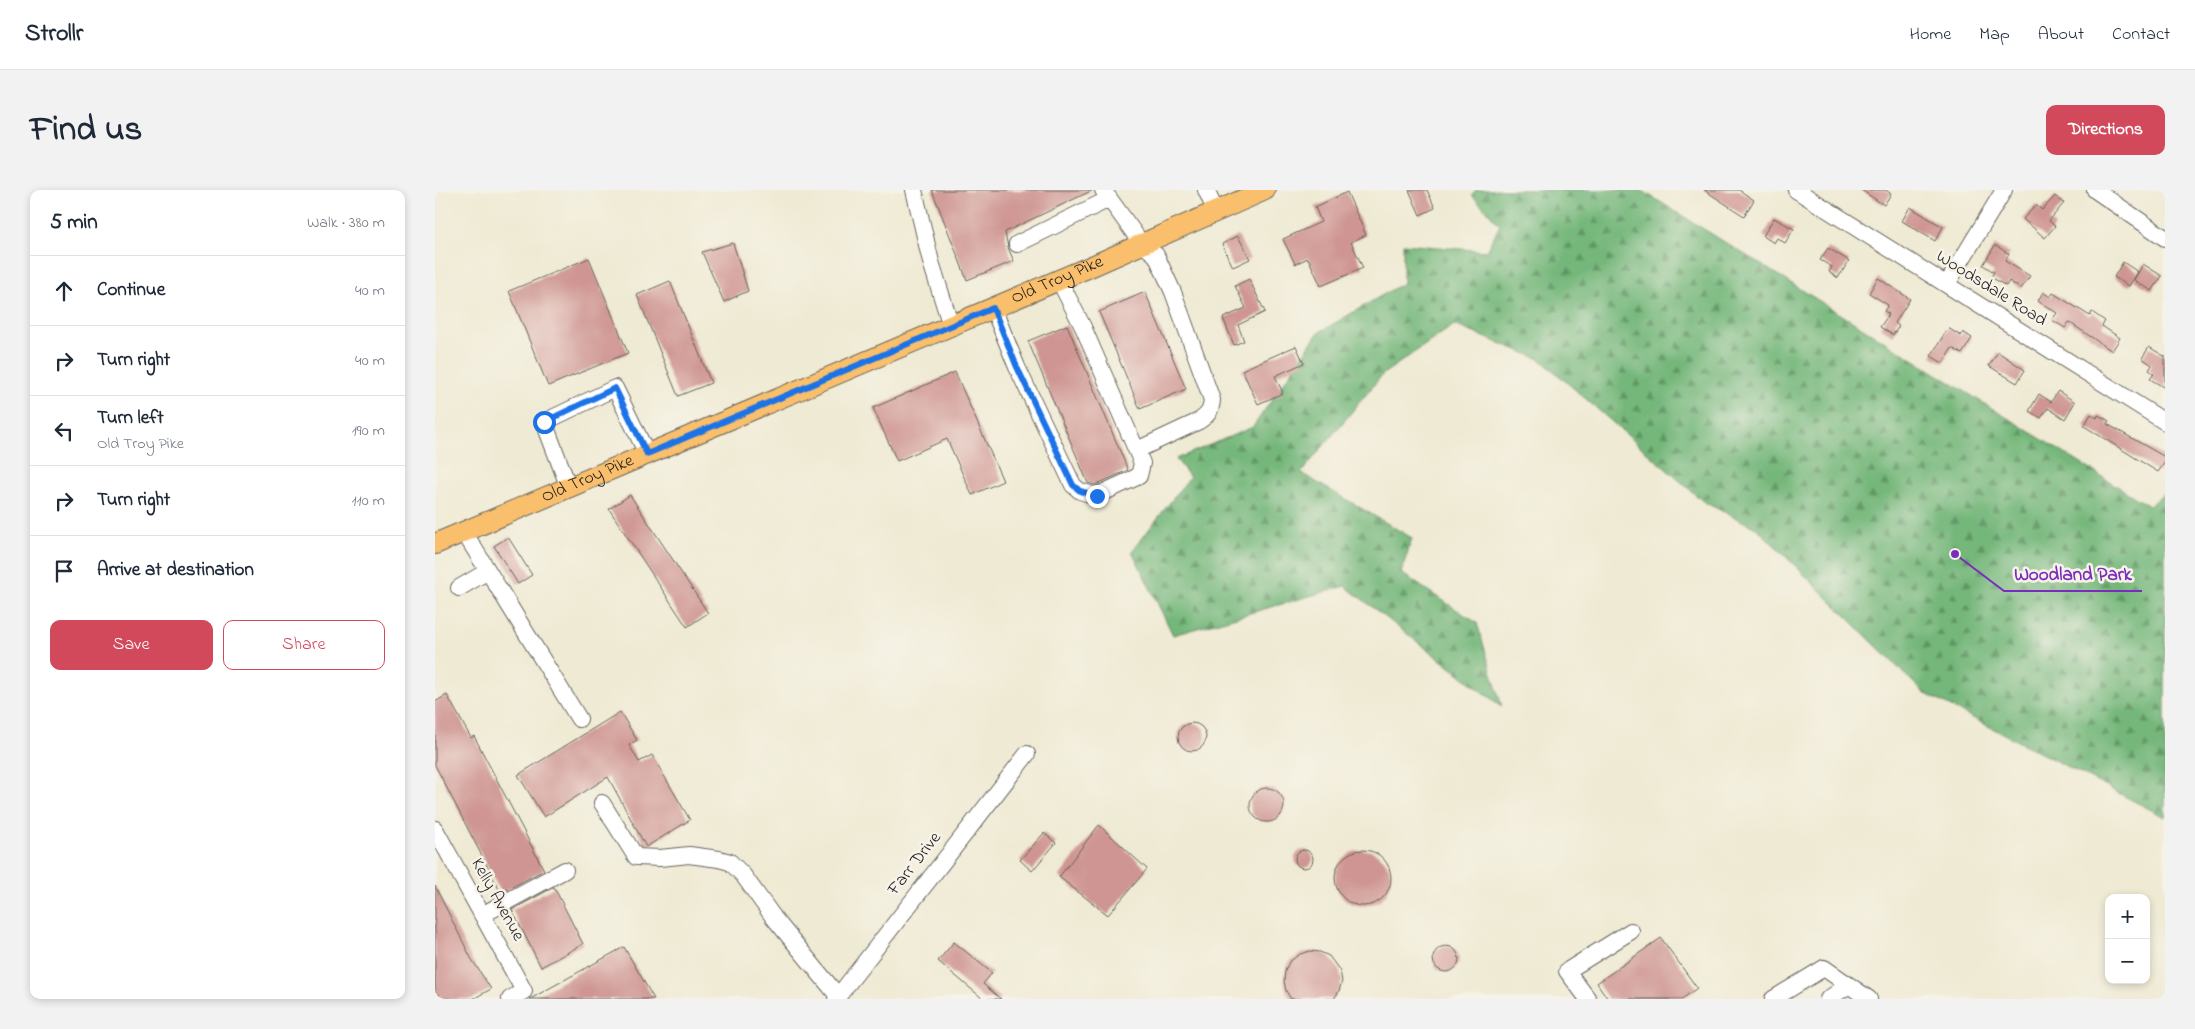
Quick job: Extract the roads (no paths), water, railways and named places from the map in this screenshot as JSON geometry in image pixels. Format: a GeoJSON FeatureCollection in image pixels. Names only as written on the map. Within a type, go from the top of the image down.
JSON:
{"type":"FeatureCollection","features":[{"type":"Feature","properties":{"kind":"main road","name":"Old Troy Pike"},"geometry":{"type":"LineString","coordinates":[[435,544],[1059,280],[1216,212],[1257,191]]}},
{"type":"Feature","properties":{"kind":"street"},"geometry":{"type":"LineString","coordinates":[[914,190],[931,262],[951,326]]}},
{"type":"Feature","properties":{"kind":"street"},"geometry":{"type":"LineString","coordinates":[[1206,190],[1216,212]]}},
{"type":"Feature","properties":{"kind":"street","name":"Woodsdale Road"},"geometry":{"type":"LineString","coordinates":[[1796,190],[2165,422]]}},
{"type":"Feature","properties":{"kind":"street"},"geometry":{"type":"LineString","coordinates":[[1947,284],[2004,190]]}},
{"type":"Feature","properties":{"kind":"street"},"geometry":{"type":"LineString","coordinates":[[2095,190],[2165,238]]}},
{"type":"Feature","properties":{"kind":"street"},"geometry":{"type":"LineString","coordinates":[[1017,244],[1106,194],[1142,244],[1156,255],[1173,292],[1212,400],[1211,409],[1207,416],[1137,450]]}},
{"type":"Feature","properties":{"kind":"street"},"geometry":{"type":"LineString","coordinates":[[993,308],[1017,367],[1073,485],[1080,491],[1097,496],[1139,476],[1142,463],[1083,327],[1059,280]]}},
{"type":"Feature","properties":{"kind":"street"},"geometry":{"type":"LineString","coordinates":[[569,488],[544,422],[615,388],[647,454]]}},
{"type":"Feature","properties":{"kind":"street"},"geometry":{"type":"LineString","coordinates":[[464,532],[579,719]]}},
{"type":"Feature","properties":{"kind":"street"},"geometry":{"type":"LineString","coordinates":[[459,588],[488,571]]}},
{"type":"Feature","properties":{"kind":"street","name":"Farr Drive"},"geometry":{"type":"LineString","coordinates":[[837,997],[1027,754]]}},
{"type":"Feature","properties":{"kind":"street"},"geometry":{"type":"LineString","coordinates":[[602,803],[636,857],[689,856],[719,858],[730,862],[743,875],[774,918],[837,997]]}},
{"type":"Feature","properties":{"kind":"street","name":"Kelly Avenue"},"geometry":{"type":"LineString","coordinates":[[435,829],[482,915],[517,995]]}},
{"type":"Feature","properties":{"kind":"street"},"geometry":{"type":"LineString","coordinates":[[482,915],[565,870]]}},
{"type":"Feature","properties":{"kind":"street"},"geometry":{"type":"LineString","coordinates":[[1588,999],[1567,971],[1631,931]]}},
{"type":"Feature","properties":{"kind":"street"},"geometry":{"type":"LineString","coordinates":[[1773,999],[1824,968],[1869,999]]}},
{"type":"Feature","properties":{"kind":"street"},"geometry":{"type":"LineString","coordinates":[[1828,999],[1849,985]]}},
{"type":"Feature","properties":{"kind":"place","name":"Woodland Park"},"geometry":{"type":"Point","coordinates":[1955,554]}}]}
